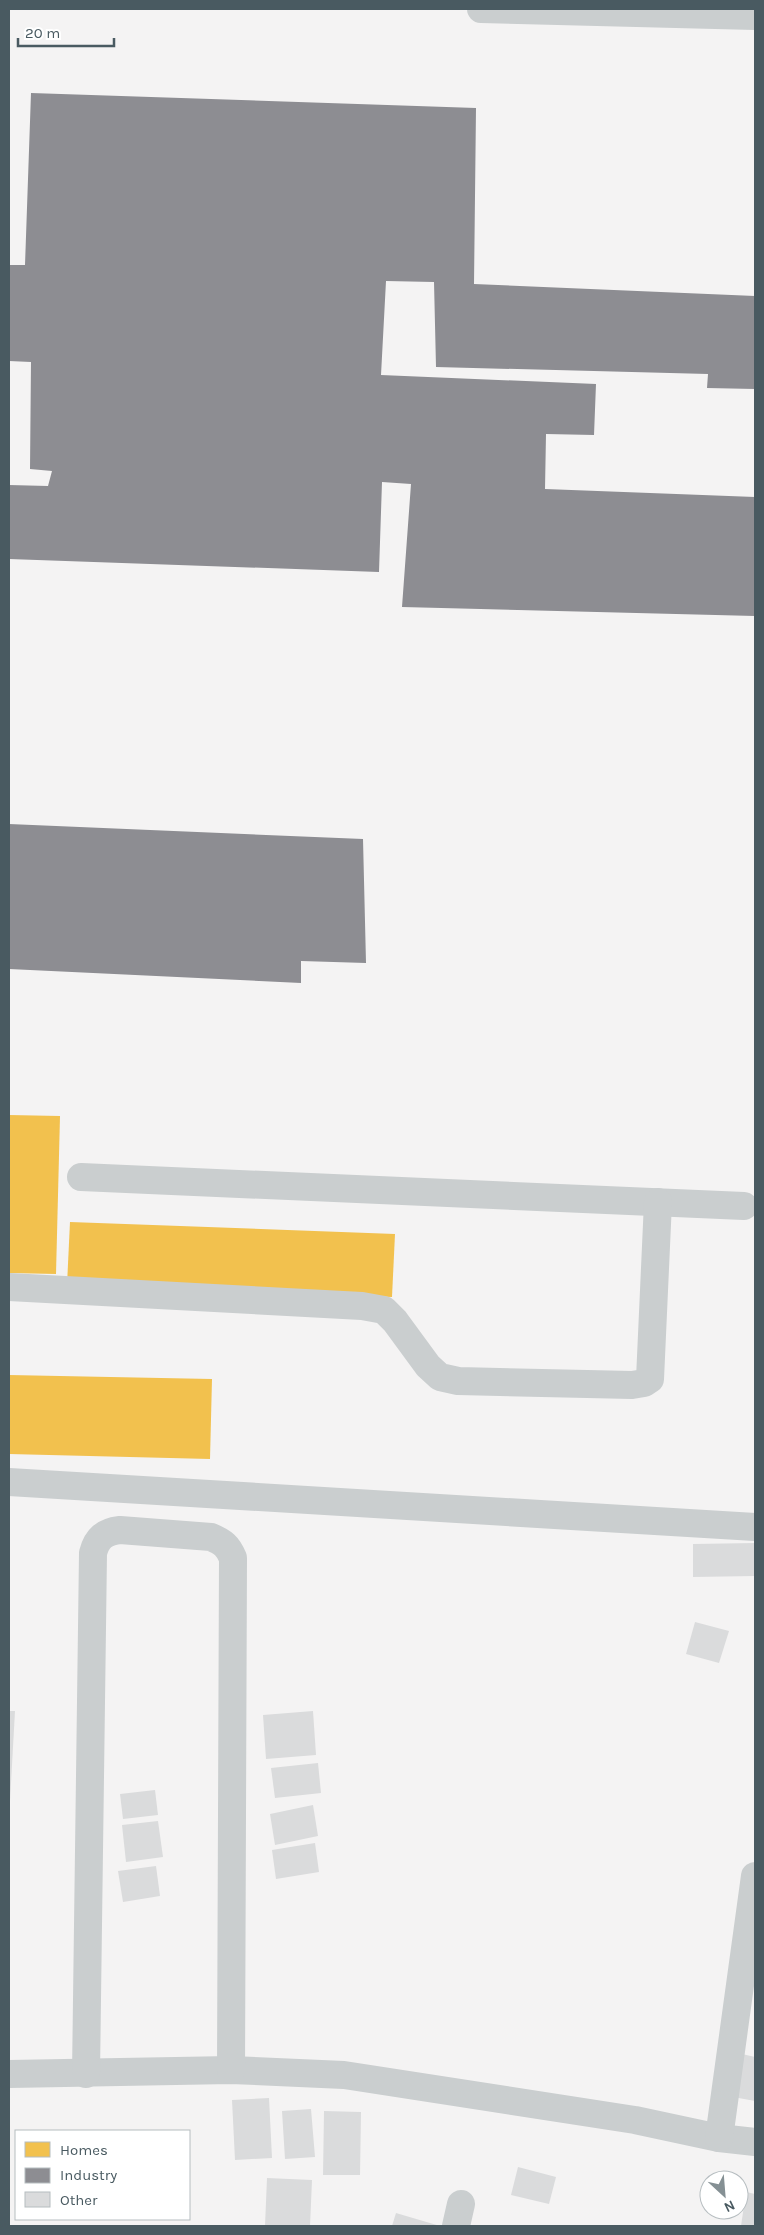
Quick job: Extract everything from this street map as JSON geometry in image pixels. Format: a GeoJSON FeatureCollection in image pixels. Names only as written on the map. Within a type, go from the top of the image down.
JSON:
{"type":"FeatureCollection","features":[{"type":"Feature","properties":{"kind":"street"},"geometry":{"type":"LineString","coordinates":[[481,9],[755,16]]}},
{"type":"Feature","properties":{"kind":"street"},"geometry":{"type":"LineString","coordinates":[[80,1177],[744,1206]]}},
{"type":"Feature","properties":{"kind":"street"},"geometry":{"type":"LineString","coordinates":[[9,1287],[362,1306],[384,1310],[395,1321],[428,1366],[440,1377],[458,1381],[632,1386],[650,1380],[658,1202]]}},
{"type":"Feature","properties":{"kind":"street"},"geometry":{"type":"LineString","coordinates":[[9,1482],[755,1527]]}},
{"type":"Feature","properties":{"kind":"street"},"geometry":{"type":"LineString","coordinates":[[86,2074],[93,1553],[99,1538],[108,1532],[120,1530],[211,1537],[222,1541],[229,1548],[233,1558],[231,2070]]}},
{"type":"Feature","properties":{"kind":"street"},"geometry":{"type":"LineString","coordinates":[[719,2138],[755,1876]]}},
{"type":"Feature","properties":{"kind":"street"},"geometry":{"type":"LineString","coordinates":[[9,2074],[231,2070],[344,2075],[635,2120],[719,2138],[755,2142]]}},
{"type":"Feature","properties":{"kind":"building: Homes"},"geometry":{"type":"Polygon","coordinates":[[[9,1115],[60,1116],[56,1274],[9,1273],[9,1115]]]}},
{"type":"Feature","properties":{"kind":"building: Homes"},"geometry":{"type":"Polygon","coordinates":[[[70,1222],[395,1234],[392,1297],[67,1285],[70,1222]]]}},
{"type":"Feature","properties":{"kind":"building: Homes"},"geometry":{"type":"Polygon","coordinates":[[[9,1375],[212,1379],[210,1459],[9,1454],[9,1375]]]}},
{"type":"Feature","properties":{"kind":"building: Industry"},"geometry":{"type":"Polygon","coordinates":[[[31,93],[476,108],[474,284],[755,296],[755,389],[707,388],[708,374],[436,367],[434,282],[386,281],[381,375],[596,384],[594,435],[546,434],[545,489],[755,497],[755,616],[402,607],[411,484],[382,482],[379,572],[9,559],[9,485],[48,486],[52,471],[30,469],[31,362],[9,361],[9,265],[25,265],[31,93]]]}},
{"type":"Feature","properties":{"kind":"building: Industry"},"geometry":{"type":"Polygon","coordinates":[[[9,824],[363,839],[366,963],[301,961],[301,983],[9,969],[9,824]]]}},
{"type":"Feature","properties":{"kind":"building: Other"},"geometry":{"type":"Polygon","coordinates":[[[755,1543],[755,1576],[693,1577],[693,1544],[755,1543]]]}},
{"type":"Feature","properties":{"kind":"building: Other"},"geometry":{"type":"Polygon","coordinates":[[[695,1622],[729,1631],[719,1663],[686,1654],[695,1622]]]}},
{"type":"Feature","properties":{"kind":"building: Other"},"geometry":{"type":"Polygon","coordinates":[[[9,1711],[15,1711],[10,1801],[9,1801],[9,1711]]]}},
{"type":"Feature","properties":{"kind":"building: Other"},"geometry":{"type":"Polygon","coordinates":[[[313,1711],[316,1755],[266,1759],[263,1715],[313,1711]]]}},
{"type":"Feature","properties":{"kind":"building: Other"},"geometry":{"type":"Polygon","coordinates":[[[318,1763],[321,1793],[275,1798],[271,1768],[318,1763]]]}},
{"type":"Feature","properties":{"kind":"building: Other"},"geometry":{"type":"Polygon","coordinates":[[[155,1790],[158,1815],[123,1819],[120,1794],[155,1790]]]}},
{"type":"Feature","properties":{"kind":"building: Other"},"geometry":{"type":"Polygon","coordinates":[[[313,1805],[318,1836],[275,1845],[270,1814],[313,1805]]]}},
{"type":"Feature","properties":{"kind":"building: Other"},"geometry":{"type":"Polygon","coordinates":[[[158,1821],[163,1857],[126,1862],[122,1825],[158,1821]]]}},
{"type":"Feature","properties":{"kind":"building: Other"},"geometry":{"type":"Polygon","coordinates":[[[315,1843],[319,1872],[276,1879],[272,1850],[315,1843]]]}},
{"type":"Feature","properties":{"kind":"building: Other"},"geometry":{"type":"Polygon","coordinates":[[[156,1866],[160,1896],[123,1902],[118,1871],[156,1866]]]}},
{"type":"Feature","properties":{"kind":"building: Other"},"geometry":{"type":"Polygon","coordinates":[[[742,2054],[755,2057],[755,2101],[733,2097],[742,2054]]]}},
{"type":"Feature","properties":{"kind":"building: Other"},"geometry":{"type":"Polygon","coordinates":[[[269,2098],[272,2158],[235,2160],[232,2100],[269,2098]]]}},
{"type":"Feature","properties":{"kind":"building: Other"},"geometry":{"type":"Polygon","coordinates":[[[311,2109],[315,2157],[285,2159],[282,2111],[311,2109]]]}},
{"type":"Feature","properties":{"kind":"building: Other"},"geometry":{"type":"Polygon","coordinates":[[[324,2111],[361,2112],[360,2175],[323,2175],[324,2111]]]}},
{"type":"Feature","properties":{"kind":"building: Other"},"geometry":{"type":"Polygon","coordinates":[[[518,2167],[556,2177],[549,2204],[511,2195],[518,2167]]]}},
{"type":"Feature","properties":{"kind":"building: Other"},"geometry":{"type":"Polygon","coordinates":[[[267,2178],[312,2180],[310,2226],[265,2226],[267,2178]]]}},
{"type":"Feature","properties":{"kind":"building: Other"},"geometry":{"type":"Polygon","coordinates":[[[749,2193],[755,2194],[755,2226],[741,2226],[742,2220],[749,2220],[749,2193]]]}},
{"type":"Feature","properties":{"kind":"building: Other"},"geometry":{"type":"Polygon","coordinates":[[[396,2213],[440,2226],[392,2226],[396,2213]]]}}]}
